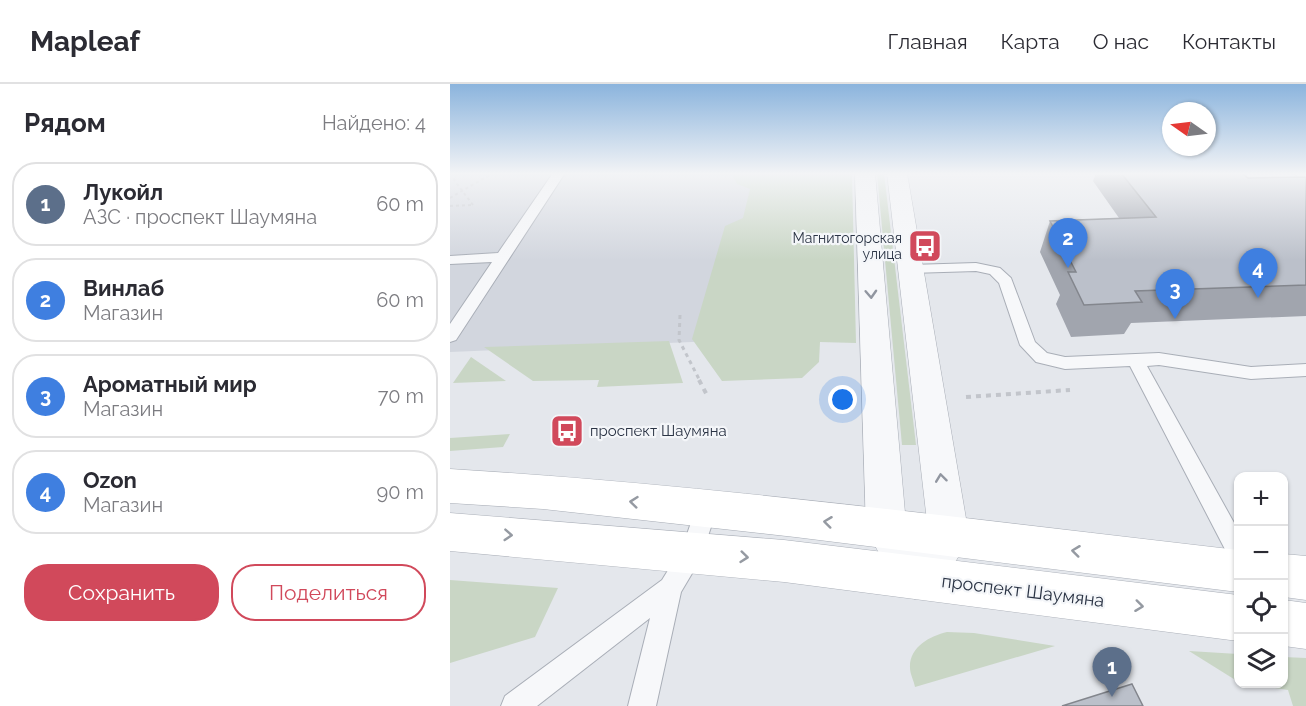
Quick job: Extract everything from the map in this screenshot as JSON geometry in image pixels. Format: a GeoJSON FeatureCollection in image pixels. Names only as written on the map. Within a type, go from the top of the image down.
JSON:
{"type":"FeatureCollection","features":[{"type":"Feature","properties":{"kind":"street"},"geometry":{"type":"LineString","coordinates":[[867,202],[886,529],[915,577],[949,536],[901,202]]}},
{"type":"Feature","properties":{"kind":"street"},"geometry":{"type":"LineString","coordinates":[[450,486],[543,492],[886,529],[1234,571]]}},
{"type":"Feature","properties":{"kind":"street","name":"проспект Шаумяна"},"geometry":{"type":"LineString","coordinates":[[450,532],[692,552],[915,577],[1234,617]]}},
{"type":"Feature","properties":{"kind":"street"},"geometry":{"type":"LineString","coordinates":[[1288,576],[1306,578]]}},
{"type":"Feature","properties":{"kind":"street"},"geometry":{"type":"LineString","coordinates":[[1288,624],[1306,626]]}},
{"type":"Feature","properties":{"kind":"lane"},"geometry":{"type":"LineString","coordinates":[[450,336],[540,202]]}},
{"type":"Feature","properties":{"kind":"lane"},"geometry":{"type":"LineString","coordinates":[[450,261],[504,256]]}},
{"type":"Feature","properties":{"kind":"lane"},"geometry":{"type":"LineString","coordinates":[[911,269],[976,267],[995,271],[1006,281],[1028,345],[1042,358],[1065,363],[1135,360],[1184,362],[1251,373],[1306,370]]}},
{"type":"Feature","properties":{"kind":"lane"},"geometry":{"type":"LineString","coordinates":[[1135,360],[1234,542]]}},
{"type":"Feature","properties":{"kind":"lane"},"geometry":{"type":"LineString","coordinates":[[642,706],[670,588],[692,552],[705,510]]}},
{"type":"Feature","properties":{"kind":"lane"},"geometry":{"type":"LineString","coordinates":[[515,706],[670,588]]}},
{"type":"Feature","properties":{"kind":"path"},"geometry":{"type":"LineString","coordinates":[[450,206],[473,205],[471,202]]}},
{"type":"Feature","properties":{"kind":"path"},"geometry":{"type":"LineString","coordinates":[[680,315],[679,340],[708,397]]}},
{"type":"Feature","properties":{"kind":"path"},"geometry":{"type":"LineString","coordinates":[[966,397],[1080,390]]}},
{"type":"Feature","properties":{"kind":"shaded area"},"geometry":{"type":"Polygon","coordinates":[[[450,202],[769,202],[741,340],[450,352],[450,202]]]}},
{"type":"Feature","properties":{"kind":"green space"},"geometry":{"type":"Polygon","coordinates":[[[747,202],[853,202],[856,343],[820,342],[819,362],[802,378],[722,381],[692,339],[725,226],[743,218],[747,202]]]}},
{"type":"Feature","properties":{"kind":"green space"},"geometry":{"type":"Polygon","coordinates":[[[880,202],[887,202],[916,445],[902,445],[880,202]]]}},
{"type":"Feature","properties":{"kind":"green space"},"geometry":{"type":"Polygon","coordinates":[[[669,341],[683,383],[597,387],[599,380],[533,381],[484,347],[669,341]]]}},
{"type":"Feature","properties":{"kind":"green space"},"geometry":{"type":"Polygon","coordinates":[[[471,357],[506,381],[453,383],[471,357]]]}},
{"type":"Feature","properties":{"kind":"green space"},"geometry":{"type":"Polygon","coordinates":[[[510,434],[503,447],[450,451],[450,438],[510,434]]]}},
{"type":"Feature","properties":{"kind":"green space"},"geometry":{"type":"Polygon","coordinates":[[[450,580],[558,588],[535,637],[450,663],[450,580]]]}},
{"type":"Feature","properties":{"kind":"green space"},"geometry":{"type":"Polygon","coordinates":[[[947,632],[974,633],[1055,646],[915,687],[910,668],[913,654],[917,648],[934,636],[947,632]]]}},
{"type":"Feature","properties":{"kind":"green space"},"geometry":{"type":"Polygon","coordinates":[[[1189,651],[1234,654],[1234,679],[1189,651]]]}},
{"type":"Feature","properties":{"kind":"green space"},"geometry":{"type":"Polygon","coordinates":[[[1288,657],[1306,658],[1306,706],[1293,706],[1288,690],[1275,688],[1288,688],[1288,657]]]}},
{"type":"Feature","properties":{"kind":"building"},"geometry":{"type":"Polygon","coordinates":[[[1144,202],[1306,202],[1306,285],[1135,291],[1142,302],[1084,305],[1068,272],[1076,272],[1050,221],[1156,217],[1144,202]]]}},
{"type":"Feature","properties":{"kind":"building"},"geometry":{"type":"Polygon","coordinates":[[[1132,684],[1143,706],[1062,706],[1132,684]]]}},
{"type":"Feature","properties":{"kind":"place","name":"Магнитогорская улица"},"geometry":{"type":"Point","coordinates":[925,246]}},
{"type":"Feature","properties":{"kind":"place","name":"Винлаб"},"geometry":{"type":"Point","coordinates":[1068,268]}},
{"type":"Feature","properties":{"kind":"place","name":"Ozon"},"geometry":{"type":"Point","coordinates":[1258,298]}},
{"type":"Feature","properties":{"kind":"place","name":"Ароматный мир"},"geometry":{"type":"Point","coordinates":[1175,319]}},
{"type":"Feature","properties":{"kind":"place","name":"проспект Шаумяна"},"geometry":{"type":"Point","coordinates":[567,431]}},
{"type":"Feature","properties":{"kind":"place","name":"Лукойл"},"geometry":{"type":"Point","coordinates":[1112,697]}}]}
